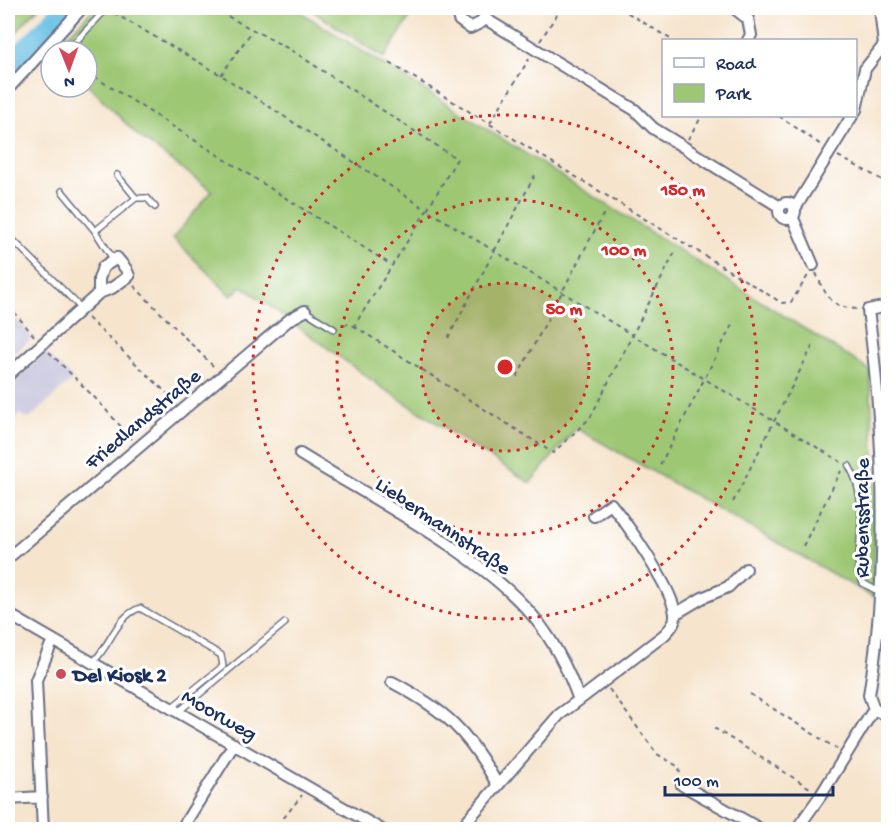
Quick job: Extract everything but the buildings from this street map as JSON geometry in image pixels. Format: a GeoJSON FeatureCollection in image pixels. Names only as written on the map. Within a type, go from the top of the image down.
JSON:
{"type":"FeatureCollection","features":[{"type":"Feature","properties":{"kind":"street"},"geometry":{"type":"LineString","coordinates":[[52,39],[82,8]]}},
{"type":"Feature","properties":{"kind":"street"},"geometry":{"type":"LineString","coordinates":[[459,8],[459,20],[465,27],[479,26],[484,13],[635,110],[653,129],[780,207],[790,204],[813,266]]}},
{"type":"Feature","properties":{"kind":"street"},"geometry":{"type":"LineString","coordinates":[[734,8],[748,19],[752,35],[749,39]]}},
{"type":"Feature","properties":{"kind":"street"},"geometry":{"type":"LineString","coordinates":[[857,102],[865,69],[886,46],[880,8]]}},
{"type":"Feature","properties":{"kind":"street"},"geometry":{"type":"LineString","coordinates":[[8,89],[39,53]]}},
{"type":"Feature","properties":{"kind":"street"},"geometry":{"type":"LineString","coordinates":[[793,213],[851,117]]}},
{"type":"Feature","properties":{"kind":"street"},"geometry":{"type":"LineString","coordinates":[[8,375],[99,293],[127,278],[126,268],[113,258],[103,267],[99,293]]}},
{"type":"Feature","properties":{"kind":"street"},"geometry":{"type":"LineString","coordinates":[[868,310],[888,306]]}},
{"type":"Feature","properties":{"kind":"street","name":"Rubensstraße"},"geometry":{"type":"LineString","coordinates":[[868,310],[877,374],[883,506],[881,592],[869,695],[874,709]]}},
{"type":"Feature","properties":{"kind":"street","name":"Friedlandstraße"},"geometry":{"type":"LineString","coordinates":[[8,558],[290,319],[305,311]]}},
{"type":"Feature","properties":{"kind":"street","name":"Liebermannstraße"},"geometry":{"type":"LineString","coordinates":[[300,454],[464,557],[516,598],[554,645],[569,672],[579,700]]}},
{"type":"Feature","properties":{"kind":"street"},"geometry":{"type":"LineString","coordinates":[[459,830],[496,784],[559,715],[664,635],[672,626],[675,614],[665,588],[633,532],[611,504],[594,516]]}},
{"type":"Feature","properties":{"kind":"street"},"geometry":{"type":"LineString","coordinates":[[675,614],[702,597],[728,587],[746,569]]}},
{"type":"Feature","properties":{"kind":"street","name":"Moorweg"},"geometry":{"type":"LineString","coordinates":[[8,614],[382,830]]}},
{"type":"Feature","properties":{"kind":"street"},"geometry":{"type":"LineString","coordinates":[[43,830],[36,680],[53,640]]}},
{"type":"Feature","properties":{"kind":"street"},"geometry":{"type":"LineString","coordinates":[[392,682],[422,698],[456,723],[496,784]]}},
{"type":"Feature","properties":{"kind":"street"},"geometry":{"type":"LineString","coordinates":[[796,830],[821,795],[874,709],[888,717]]}},
{"type":"Feature","properties":{"kind":"street"},"geometry":{"type":"LineString","coordinates":[[181,830],[234,744]]}},
{"type":"Feature","properties":{"kind":"street"},"geometry":{"type":"LineString","coordinates":[[682,785],[762,830]]}},
{"type":"Feature","properties":{"kind":"street"},"geometry":{"type":"LineString","coordinates":[[8,799],[42,797]]}},
{"type":"Feature","properties":{"kind":"lane"},"geometry":{"type":"LineString","coordinates":[[76,39],[105,8]]}},
{"type":"Feature","properties":{"kind":"lane"},"geometry":{"type":"LineString","coordinates":[[117,175],[136,198]]}},
{"type":"Feature","properties":{"kind":"lane"},"geometry":{"type":"LineString","coordinates":[[62,190],[113,258]]}},
{"type":"Feature","properties":{"kind":"lane"},"geometry":{"type":"LineString","coordinates":[[95,231],[136,198],[147,198],[155,207]]}},
{"type":"Feature","properties":{"kind":"lane"},"geometry":{"type":"LineString","coordinates":[[8,235],[81,309]]}},
{"type":"Feature","properties":{"kind":"lane"},"geometry":{"type":"LineString","coordinates":[[305,311],[334,329]]}},
{"type":"Feature","properties":{"kind":"lane"},"geometry":{"type":"LineString","coordinates":[[849,466],[857,479],[861,493],[858,572],[863,583],[881,592]]}},
{"type":"Feature","properties":{"kind":"lane"},"geometry":{"type":"LineString","coordinates":[[92,663],[102,654],[119,624],[134,610],[140,608],[221,655],[223,666],[174,710]]}},
{"type":"Feature","properties":{"kind":"lane"},"geometry":{"type":"LineString","coordinates":[[174,710],[285,622]]}},
{"type":"Feature","properties":{"kind":"path"},"geometry":{"type":"LineString","coordinates":[[105,8],[221,75],[427,210],[844,464],[803,546]]}},
{"type":"Feature","properties":{"kind":"path"},"geometry":{"type":"LineString","coordinates":[[212,8],[300,56],[457,159],[354,326]]}},
{"type":"Feature","properties":{"kind":"path"},"geometry":{"type":"LineString","coordinates":[[490,123],[561,8]]}},
{"type":"Feature","properties":{"kind":"path"},"geometry":{"type":"LineString","coordinates":[[620,8],[670,39]]}},
{"type":"Feature","properties":{"kind":"path"},"geometry":{"type":"LineString","coordinates":[[221,75],[252,30]]}},
{"type":"Feature","properties":{"kind":"path"},"geometry":{"type":"LineString","coordinates":[[390,63],[782,303],[791,302],[813,266]]}},
{"type":"Feature","properties":{"kind":"path"},"geometry":{"type":"LineString","coordinates":[[99,80],[393,266]]}},
{"type":"Feature","properties":{"kind":"path"},"geometry":{"type":"LineString","coordinates":[[683,146],[701,117]]}},
{"type":"Feature","properties":{"kind":"path"},"geometry":{"type":"LineString","coordinates":[[448,338],[536,173]]}},
{"type":"Feature","properties":{"kind":"path"},"geometry":{"type":"LineString","coordinates":[[518,377],[604,211]]}},
{"type":"Feature","properties":{"kind":"path"},"geometry":{"type":"LineString","coordinates":[[334,329],[347,324],[354,326],[553,453],[590,418],[675,252]]}},
{"type":"Feature","properties":{"kind":"path"},"geometry":{"type":"LineString","coordinates":[[813,266],[827,297],[844,307],[868,310]]}},
{"type":"Feature","properties":{"kind":"path"},"geometry":{"type":"LineString","coordinates":[[127,278],[222,376]]}},
{"type":"Feature","properties":{"kind":"path"},"geometry":{"type":"LineString","coordinates":[[8,305],[42,345],[98,401],[138,446]]}},
{"type":"Feature","properties":{"kind":"path"},"geometry":{"type":"LineString","coordinates":[[81,309],[183,409]]}},
{"type":"Feature","properties":{"kind":"path"},"geometry":{"type":"LineString","coordinates":[[660,465],[732,325]]}},
{"type":"Feature","properties":{"kind":"path"},"geometry":{"type":"LineString","coordinates":[[733,502],[776,422],[814,343]]}},
{"type":"Feature","properties":{"kind":"path"},"geometry":{"type":"LineString","coordinates":[[604,682],[657,754],[679,767],[682,785]]}},
{"type":"Feature","properties":{"kind":"path"},"geometry":{"type":"LineString","coordinates":[[750,694],[846,754]]}},
{"type":"Feature","properties":{"kind":"path"},"geometry":{"type":"LineString","coordinates":[[714,728],[821,795]]}},
{"type":"Feature","properties":{"kind":"path"},"geometry":{"type":"LineString","coordinates":[[283,827],[283,819],[308,787]]}},
{"type":"Feature","properties":{"kind":"shaded area"},"geometry":{"type":"Polygon","coordinates":[[[8,310],[32,338],[8,359],[8,310]]]}},
{"type":"Feature","properties":{"kind":"shaded area"},"geometry":{"type":"Polygon","coordinates":[[[45,353],[73,379],[29,419],[19,414],[14,423],[8,420],[8,387],[45,353]]]}},
{"type":"Feature","properties":{"kind":"green space"},"geometry":{"type":"Polygon","coordinates":[[[8,8],[38,8],[8,41],[8,8]]]}},
{"type":"Feature","properties":{"kind":"green space"},"geometry":{"type":"Polygon","coordinates":[[[94,8],[294,8],[870,370],[876,498],[873,597],[576,428],[530,483],[381,387],[242,286],[231,296],[173,238],[212,191],[137,135],[99,96],[99,39],[64,39],[94,8]]]}},
{"type":"Feature","properties":{"kind":"green space"},"geometry":{"type":"Polygon","coordinates":[[[308,8],[416,8],[384,58],[308,8]]]}},
{"type":"Feature","properties":{"kind":"waterway"},"geometry":{"type":"LineString","coordinates":[[8,67],[65,8]]}},
{"type":"Feature","properties":{"kind":"place","name":"Del Kiosk 2"},"geometry":{"type":"Point","coordinates":[61,674]}}]}
